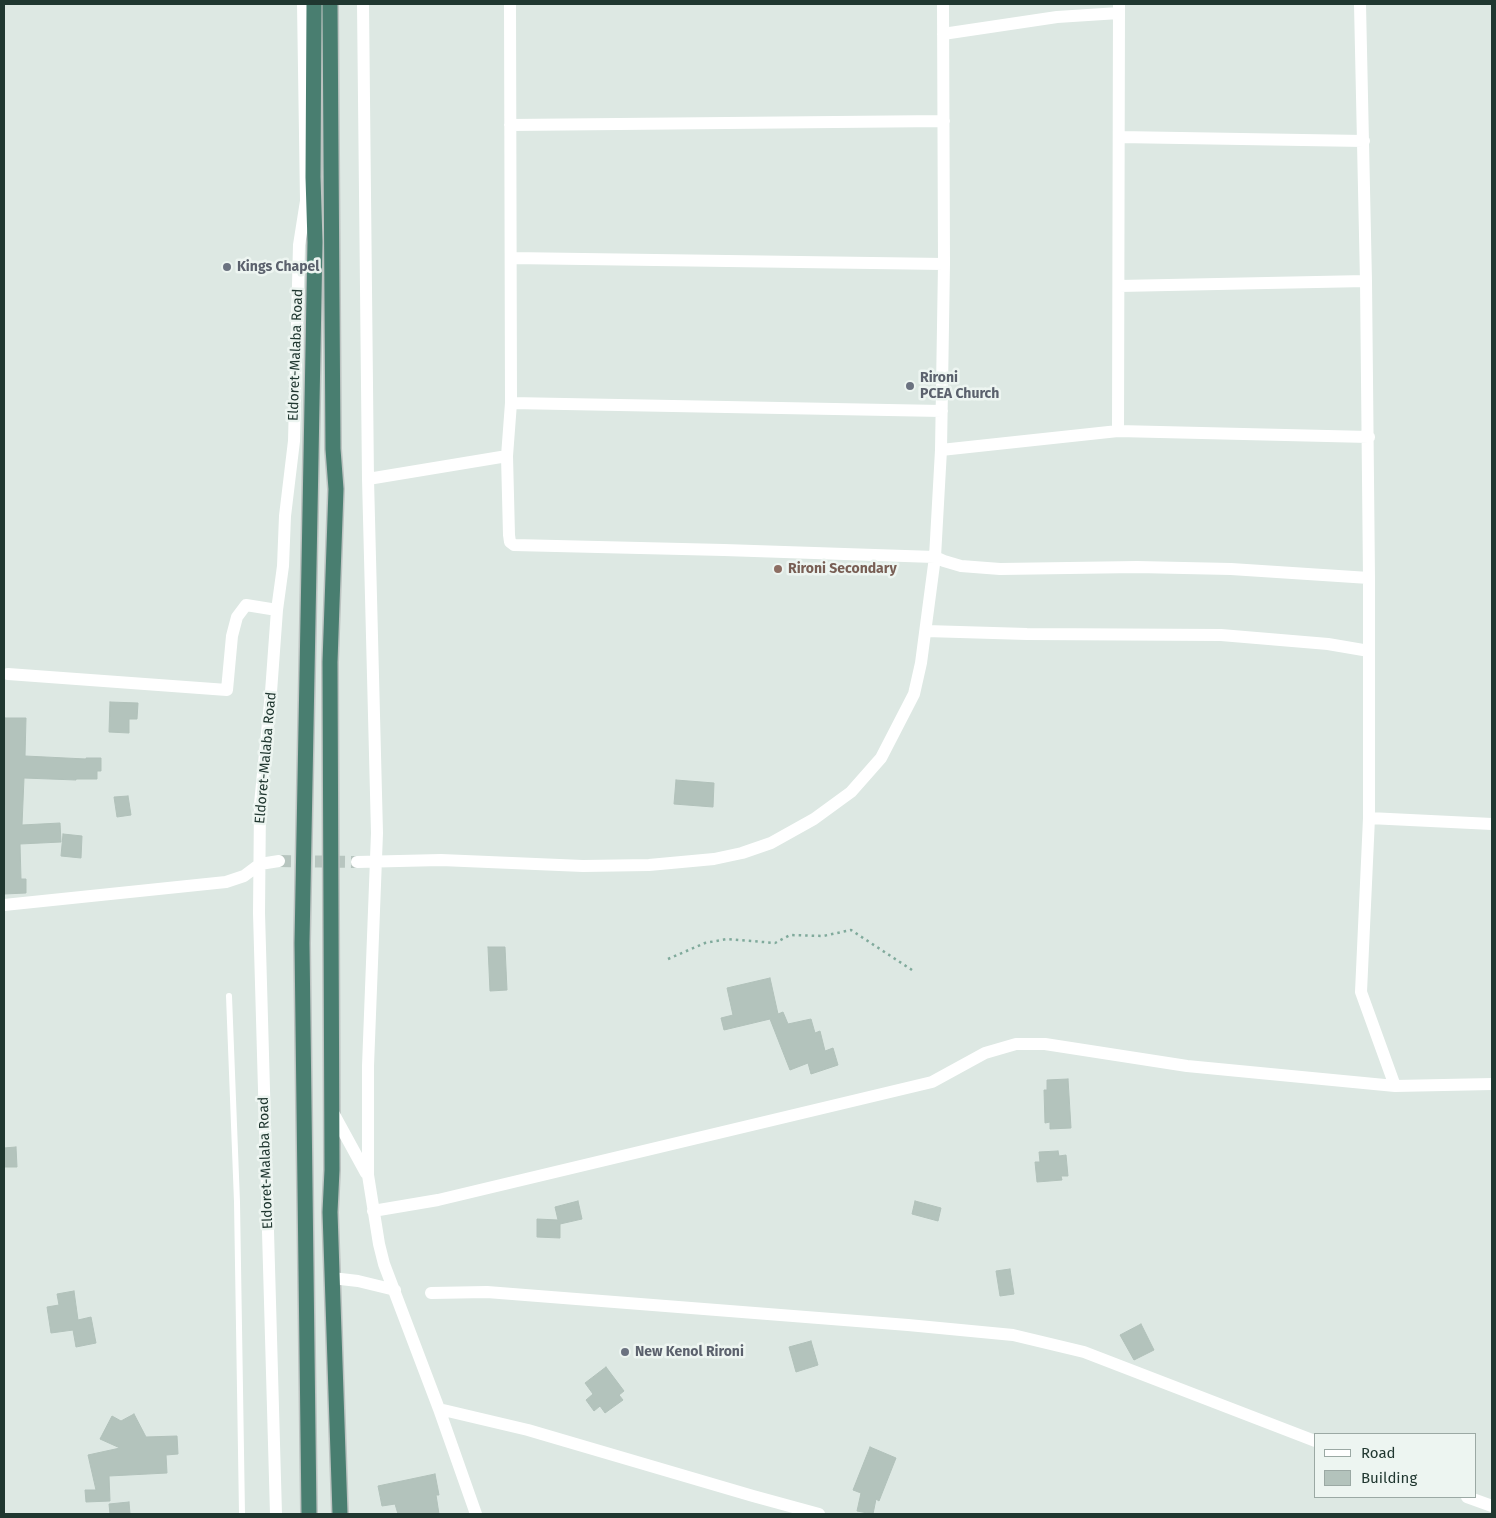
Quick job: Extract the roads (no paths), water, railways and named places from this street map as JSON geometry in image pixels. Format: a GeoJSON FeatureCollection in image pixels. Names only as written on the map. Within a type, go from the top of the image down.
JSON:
{"type":"FeatureCollection","features":[{"type":"Feature","properties":{"kind":"highway","name":"Eldoret-Malaba Road"},"geometry":{"type":"LineString","coordinates":[[309,1514],[302,943],[315,242],[313,177],[314,4]]}},
{"type":"Feature","properties":{"kind":"highway"},"geometry":{"type":"LineString","coordinates":[[330,4],[332,449],[336,489],[330,662],[330,1212],[340,1514]]}},
{"type":"Feature","properties":{"kind":"street","name":"Eldoret-Malaba Road"},"geometry":{"type":"LineString","coordinates":[[276,1514],[259,913],[260,804],[277,610],[283,566],[285,516],[294,441],[300,245],[306,201],[303,4]]}},
{"type":"Feature","properties":{"kind":"street"},"geometry":{"type":"LineString","coordinates":[[364,4],[368,479],[376,861],[368,1066],[368,1175],[384,1264],[439,1409],[476,1514]]}},
{"type":"Feature","properties":{"kind":"street"},"geometry":{"type":"LineString","coordinates":[[510,4],[511,403],[508,456],[509,535],[510,542],[514,545],[935,557],[944,562],[961,566],[1000,569],[1137,567],[1221,569],[1369,578]]}},
{"type":"Feature","properties":{"kind":"street"},"geometry":{"type":"LineString","coordinates":[[357,862],[441,860],[583,866],[649,865],[714,859],[742,853],[771,843],[814,819],[851,792],[881,758],[914,694],[926,631],[935,557],[942,410],[944,264],[943,4]]}},
{"type":"Feature","properties":{"kind":"street"},"geometry":{"type":"LineString","coordinates":[[1360,4],[1369,437],[1369,818],[1361,992],[1394,1086]]}},
{"type":"Feature","properties":{"kind":"street"},"geometry":{"type":"LineString","coordinates":[[943,34],[1119,8],[1118,431]]}},
{"type":"Feature","properties":{"kind":"street"},"geometry":{"type":"LineString","coordinates":[[510,125],[944,121]]}},
{"type":"Feature","properties":{"kind":"street"},"geometry":{"type":"LineString","coordinates":[[1119,137],[1364,141]]}},
{"type":"Feature","properties":{"kind":"street"},"geometry":{"type":"LineString","coordinates":[[511,258],[944,264]]}},
{"type":"Feature","properties":{"kind":"street"},"geometry":{"type":"LineString","coordinates":[[1119,286],[1366,281]]}},
{"type":"Feature","properties":{"kind":"street"},"geometry":{"type":"LineString","coordinates":[[511,403],[942,410]]}},
{"type":"Feature","properties":{"kind":"street"},"geometry":{"type":"LineString","coordinates":[[941,450],[1118,431],[1369,437]]}},
{"type":"Feature","properties":{"kind":"street"},"geometry":{"type":"LineString","coordinates":[[368,479],[508,456]]}},
{"type":"Feature","properties":{"kind":"street"},"geometry":{"type":"LineString","coordinates":[[8,674],[227,690],[232,636],[237,617],[246,605],[277,610]]}},
{"type":"Feature","properties":{"kind":"street"},"geometry":{"type":"LineString","coordinates":[[926,631],[1017,634],[1221,635],[1328,644],[1369,651]]}},
{"type":"Feature","properties":{"kind":"street"},"geometry":{"type":"LineString","coordinates":[[1369,818],[1492,824]]}},
{"type":"Feature","properties":{"kind":"street"},"geometry":{"type":"LineString","coordinates":[[4,905],[226,882],[244,876],[260,864],[279,860]]}},
{"type":"Feature","properties":{"kind":"street"},"geometry":{"type":"LineString","coordinates":[[374,1211],[438,1200],[932,1082],[986,1053],[1016,1044],[1045,1044],[1187,1066],[1394,1086],[1492,1084]]}},
{"type":"Feature","properties":{"kind":"street"},"geometry":{"type":"LineString","coordinates":[[331,1109],[368,1175]]}},
{"type":"Feature","properties":{"kind":"street"},"geometry":{"type":"LineString","coordinates":[[332,1278],[358,1281],[395,1290]]}},
{"type":"Feature","properties":{"kind":"street"},"geometry":{"type":"LineString","coordinates":[[430,1293],[487,1292],[1013,1335],[1084,1352],[1314,1441]]}},
{"type":"Feature","properties":{"kind":"street"},"geometry":{"type":"LineString","coordinates":[[439,1409],[528,1430],[819,1514]]}},
{"type":"Feature","properties":{"kind":"street"},"geometry":{"type":"LineString","coordinates":[[1470,1498],[1492,1506]]}},
{"type":"Feature","properties":{"kind":"lane"},"geometry":{"type":"LineString","coordinates":[[229,996],[237,1202],[242,1514]]}},
{"type":"Feature","properties":{"kind":"tunnel"},"geometry":{"type":"LineString","coordinates":[[279,861],[357,862]]}},
{"type":"Feature","properties":{"kind":"place","name":"Kings Chapel"},"geometry":{"type":"Point","coordinates":[227,267]}},
{"type":"Feature","properties":{"kind":"place","name":"Rironi PCEA Church"},"geometry":{"type":"Point","coordinates":[910,386]}},
{"type":"Feature","properties":{"kind":"place","name":"Rironi Secondary"},"geometry":{"type":"Point","coordinates":[778,569]}},
{"type":"Feature","properties":{"kind":"place","name":"New Kenol Rironi"},"geometry":{"type":"Point","coordinates":[625,1352]}}]}
